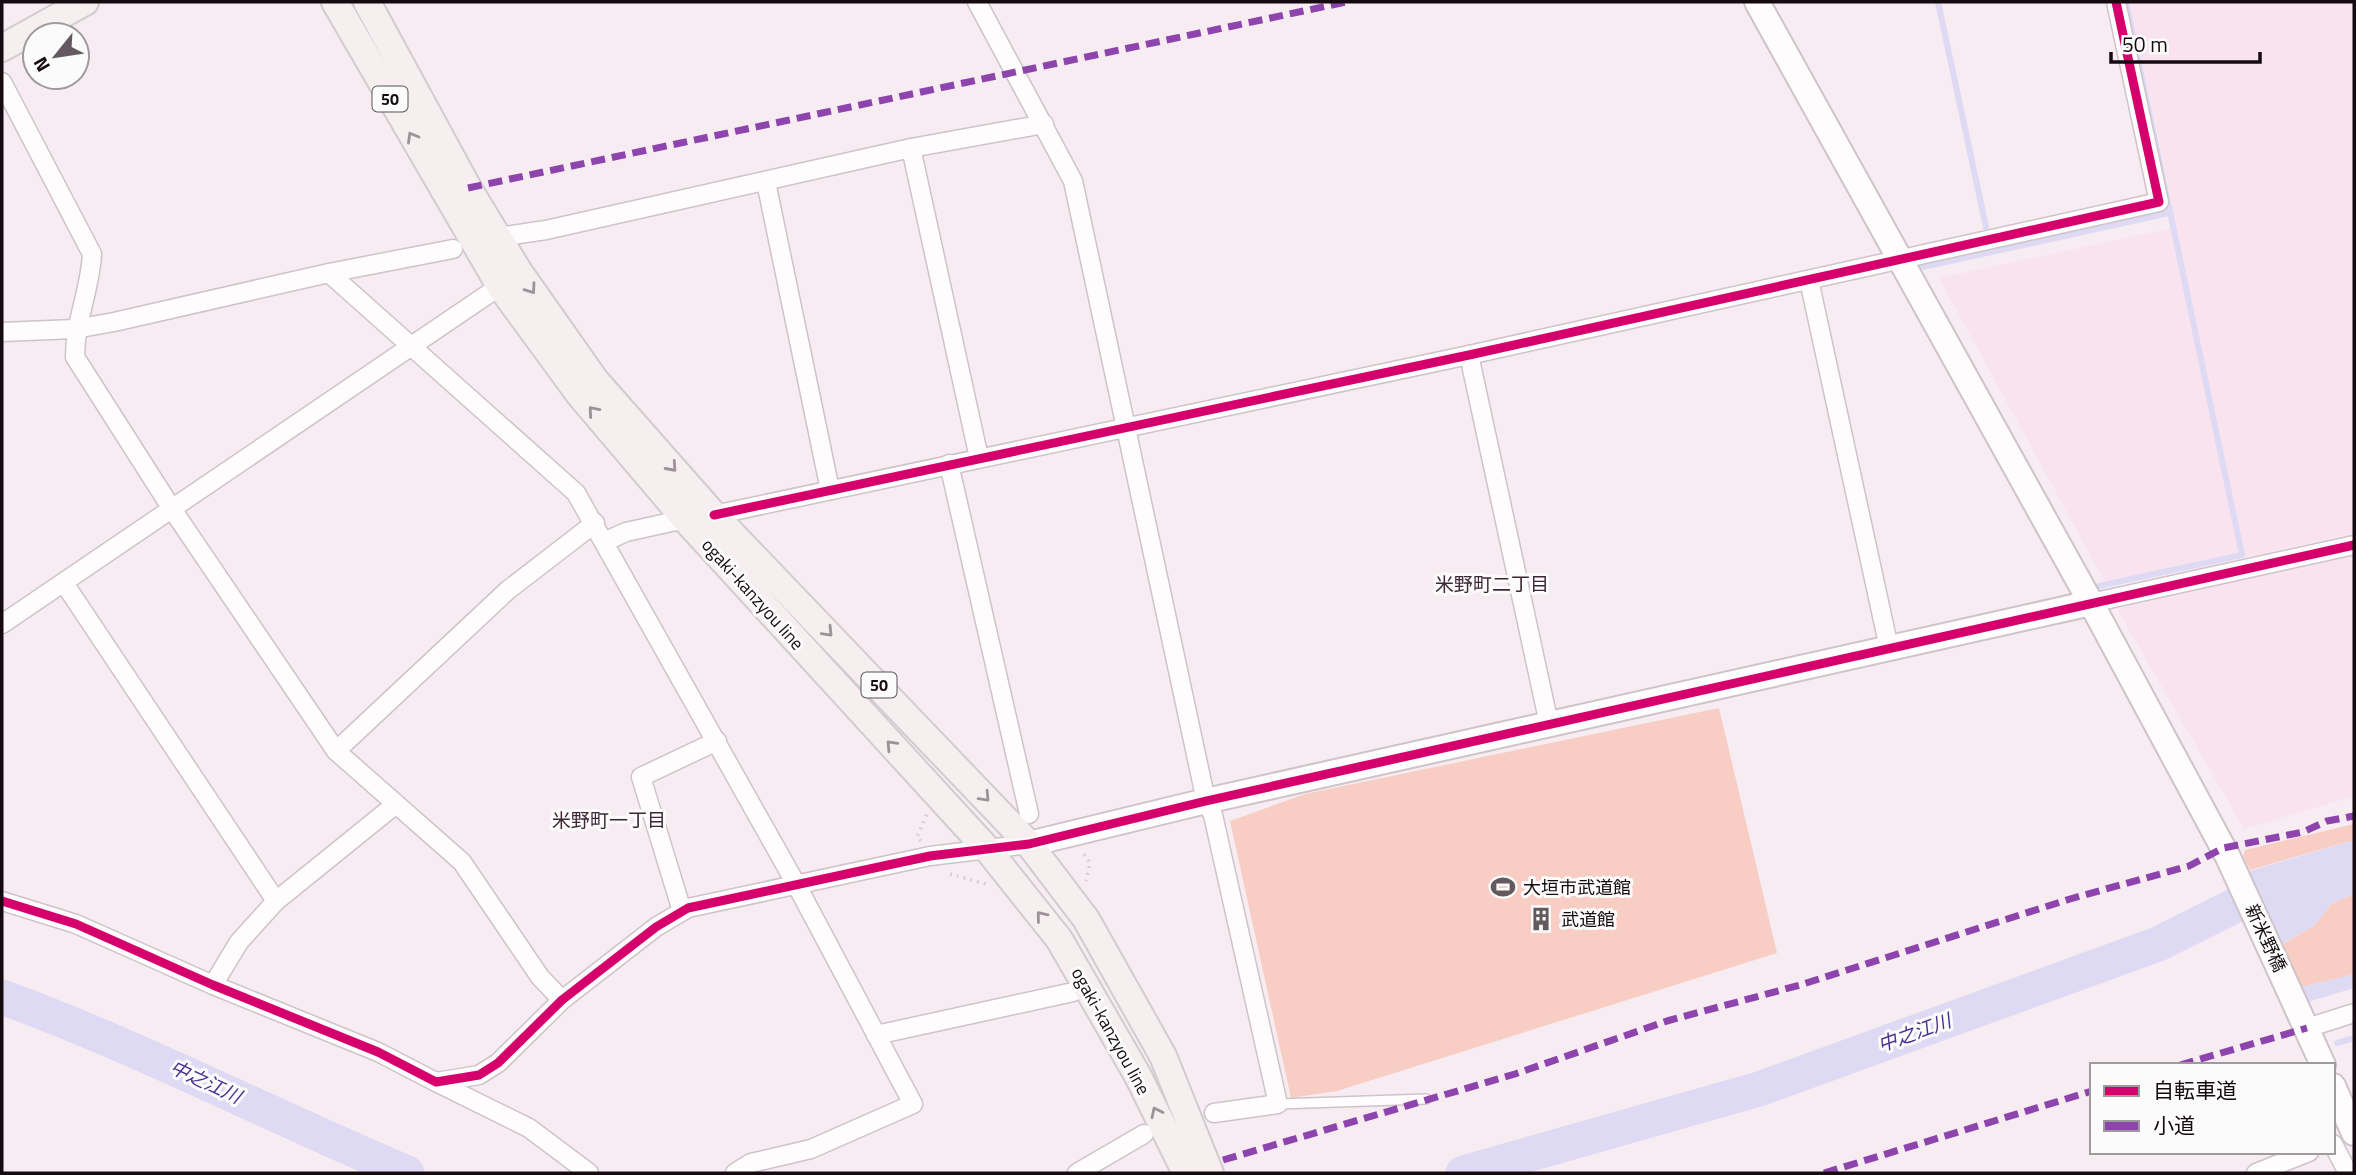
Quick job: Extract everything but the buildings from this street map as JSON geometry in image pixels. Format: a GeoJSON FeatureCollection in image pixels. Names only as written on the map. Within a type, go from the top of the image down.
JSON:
{"type":"FeatureCollection","features":[{"type":"Feature","properties":{"kind":"main road"},"geometry":{"type":"LineString","coordinates":[[2,48],[85,2]]}},
{"type":"Feature","properties":{"kind":"main road","name":"ogaki-kanzyou line"},"geometry":{"type":"LineString","coordinates":[[335,2],[457,192],[496,234],[595,380],[714,515],[1029,844],[1086,919],[1163,1056],[1210,1173]]}},
{"type":"Feature","properties":{"kind":"main road","name":"ogaki-kanzyou line"},"geometry":{"type":"LineString","coordinates":[[366,2],[457,192],[460,240],[500,285],[579,394],[685,519],[988,850],[1059,939],[1138,1076],[1186,1173]]}},
{"type":"Feature","properties":{"kind":"street"},"geometry":{"type":"LineString","coordinates":[[977,2],[1073,181],[1124,429],[1206,801],[1213,816],[1278,1104],[1213,1113]]}},
{"type":"Feature","properties":{"kind":"street","name":"新米野橋"},"geometry":{"type":"LineString","coordinates":[[1757,2],[2091,603],[2228,857],[2322,1063]]}},
{"type":"Feature","properties":{"kind":"street"},"geometry":{"type":"LineString","coordinates":[[714,515],[1469,355],[2159,202],[2116,2]]}},
{"type":"Feature","properties":{"kind":"street"},"geometry":{"type":"LineString","coordinates":[[2,82],[92,254],[90,282],[77,322],[75,358],[172,509],[336,751],[462,862],[540,977],[562,1000]]}},
{"type":"Feature","properties":{"kind":"street"},"geometry":{"type":"LineString","coordinates":[[496,234],[546,230],[1042,121]]}},
{"type":"Feature","properties":{"kind":"street"},"geometry":{"type":"LineString","coordinates":[[911,148],[979,458]]}},
{"type":"Feature","properties":{"kind":"street"},"geometry":{"type":"LineString","coordinates":[[766,182],[830,490]]}},
{"type":"Feature","properties":{"kind":"street"},"geometry":{"type":"LineString","coordinates":[[2,332],[77,322],[328,273],[460,240]]}},
{"type":"Feature","properties":{"kind":"street"},"geometry":{"type":"LineString","coordinates":[[328,273],[576,493],[606,541],[796,884],[913,1104],[811,1149],[751,1163],[735,1173]]}},
{"type":"Feature","properties":{"kind":"street"},"geometry":{"type":"LineString","coordinates":[[1809,280],[1889,648]]}},
{"type":"Feature","properties":{"kind":"street"},"geometry":{"type":"LineString","coordinates":[[2,624],[500,285]]}},
{"type":"Feature","properties":{"kind":"street"},"geometry":{"type":"LineString","coordinates":[[1469,355],[1549,724]]}},
{"type":"Feature","properties":{"kind":"street"},"geometry":{"type":"LineString","coordinates":[[949,464],[1029,814]]}},
{"type":"Feature","properties":{"kind":"street"},"geometry":{"type":"LineString","coordinates":[[606,541],[626,532],[685,519]]}},
{"type":"Feature","properties":{"kind":"street"},"geometry":{"type":"LineString","coordinates":[[336,751],[508,590],[595,523]]}},
{"type":"Feature","properties":{"kind":"street"},"geometry":{"type":"LineString","coordinates":[[436,1082],[480,1074],[498,1063],[562,1000],[656,927],[682,911],[930,856],[1029,844],[1206,801],[2354,545]]}},
{"type":"Feature","properties":{"kind":"street"},"geometry":{"type":"LineString","coordinates":[[64,583],[276,901]]}},
{"type":"Feature","properties":{"kind":"street"},"geometry":{"type":"LineString","coordinates":[[682,911],[640,777],[717,741]]}},
{"type":"Feature","properties":{"kind":"street"},"geometry":{"type":"LineString","coordinates":[[213,985],[239,942],[276,901],[396,804]]}},
{"type":"Feature","properties":{"kind":"street"},"geometry":{"type":"LineString","coordinates":[[2,901],[76,924],[213,985],[378,1052],[529,1128],[589,1173]]}},
{"type":"Feature","properties":{"kind":"street"},"geometry":{"type":"LineString","coordinates":[[876,1035],[1073,992]]}},
{"type":"Feature","properties":{"kind":"street"},"geometry":{"type":"LineString","coordinates":[[2305,1023],[2354,1013]]}},
{"type":"Feature","properties":{"kind":"street"},"geometry":{"type":"LineString","coordinates":[[2335,1090],[2354,1133]]}},
{"type":"Feature","properties":{"kind":"street"},"geometry":{"type":"LineString","coordinates":[[1077,1173],[1144,1134]]}},
{"type":"Feature","properties":{"kind":"street"},"geometry":{"type":"LineString","coordinates":[[2335,1148],[2348,1173]]}},
{"type":"Feature","properties":{"kind":"street"},"geometry":{"type":"LineString","coordinates":[[2256,1173],[2304,1154]]}},
{"type":"Feature","properties":{"kind":"lane"},"geometry":{"type":"LineString","coordinates":[[1278,1104],[1426,1099]]}},
{"type":"Feature","properties":{"kind":"path"},"geometry":{"type":"LineString","coordinates":[[922,842],[917,837],[924,815],[931,811]]}},
{"type":"Feature","properties":{"kind":"shaded area"},"geometry":{"type":"Polygon","coordinates":[[[2129,2],[2354,2],[2354,533],[2245,557],[2239,554],[2105,582],[1939,278],[2173,228],[2169,187],[2129,2]]]}},
{"type":"Feature","properties":{"kind":"shaded area"},"geometry":{"type":"Polygon","coordinates":[[[2354,554],[2354,796],[2244,829],[2117,609],[2354,554]]]}},
{"type":"Feature","properties":{"kind":"shaded area","name":"大垣市武道館"},"geometry":{"type":"Polygon","coordinates":[[[1719,708],[1777,953],[1337,1091],[1291,1098],[1230,821],[1305,794],[1719,708]]]}},
{"type":"Feature","properties":{"kind":"shaded area"},"geometry":{"type":"Polygon","coordinates":[[[2354,824],[2354,840],[2250,870],[2243,856],[2245,850],[2354,824]]]}},
{"type":"Feature","properties":{"kind":"shaded area"},"geometry":{"type":"Polygon","coordinates":[[[2354,840],[2354,894],[2331,904],[2315,925],[2277,947],[2243,873],[2354,840]]]}},
{"type":"Feature","properties":{"kind":"shaded area"},"geometry":{"type":"Polygon","coordinates":[[[2354,894],[2354,974],[2302,987],[2283,944],[2315,925],[2331,904],[2354,894]]]}},
{"type":"Feature","properties":{"kind":"shaded area"},"geometry":{"type":"Polygon","coordinates":[[[2354,974],[2354,988],[2301,1004],[2294,989],[2354,974]]]}},
{"type":"Feature","properties":{"kind":"waterway"},"geometry":{"type":"LineString","coordinates":[[1938,2],[1986,227]]}},
{"type":"Feature","properties":{"kind":"waterway"},"geometry":{"type":"LineString","coordinates":[[2099,586],[2242,555],[2126,2]]}},
{"type":"Feature","properties":{"kind":"waterway"},"geometry":{"type":"LineString","coordinates":[[1923,267],[2169,213]]}},
{"type":"Feature","properties":{"kind":"waterway","name":"中之江川"},"geometry":{"type":"LineString","coordinates":[[1463,1173],[1759,1089],[2158,944],[2262,892],[2354,864]]}},
{"type":"Feature","properties":{"kind":"waterway","name":"中之江川"},"geometry":{"type":"LineString","coordinates":[[2,997],[156,1060],[407,1173]]}},
{"type":"Feature","properties":{"kind":"waterway"},"geometry":{"type":"LineString","coordinates":[[2337,1043],[2354,1038]]}},
{"type":"Feature","properties":{"kind":"marked path"},"geometry":{"type":"LineString","coordinates":[[468,188],[1346,2]]}},
{"type":"Feature","properties":{"kind":"marked path"},"geometry":{"type":"LineString","coordinates":[[1223,1160],[1515,1074],[1667,1021],[1800,985],[2070,899],[2189,866],[2223,848],[2303,832],[2327,821],[2354,816]]}},
{"type":"Feature","properties":{"kind":"marked path"},"geometry":{"type":"LineString","coordinates":[[2187,1063],[2307,1028]]}},
{"type":"Feature","properties":{"kind":"marked path"},"geometry":{"type":"LineString","coordinates":[[1824,1173],[2090,1092]]}},
{"type":"Feature","properties":{"kind":"cycle path"},"geometry":{"type":"LineString","coordinates":[[714,515],[1469,355],[2159,202],[2116,2]]}},
{"type":"Feature","properties":{"kind":"cycle path"},"geometry":{"type":"LineString","coordinates":[[2,901],[76,924],[213,985],[378,1052],[436,1082],[479,1075],[498,1063],[562,1000],[656,927],[688,908],[930,856],[1029,844],[1206,801],[2354,545]]}},
{"type":"Feature","properties":{"kind":"place","name":"大垣市武道館"},"geometry":{"type":"Point","coordinates":[1503,887]}},
{"type":"Feature","properties":{"kind":"place","name":"武道館"},"geometry":{"type":"Point","coordinates":[1541,919]}},
{"type":"Feature","properties":{"kind":"district","name":"米野町二丁目"},"geometry":{"type":"Point","coordinates":[1492,583]}},
{"type":"Feature","properties":{"kind":"district","name":"米野町一丁目"},"geometry":{"type":"Point","coordinates":[609,819]}}]}
